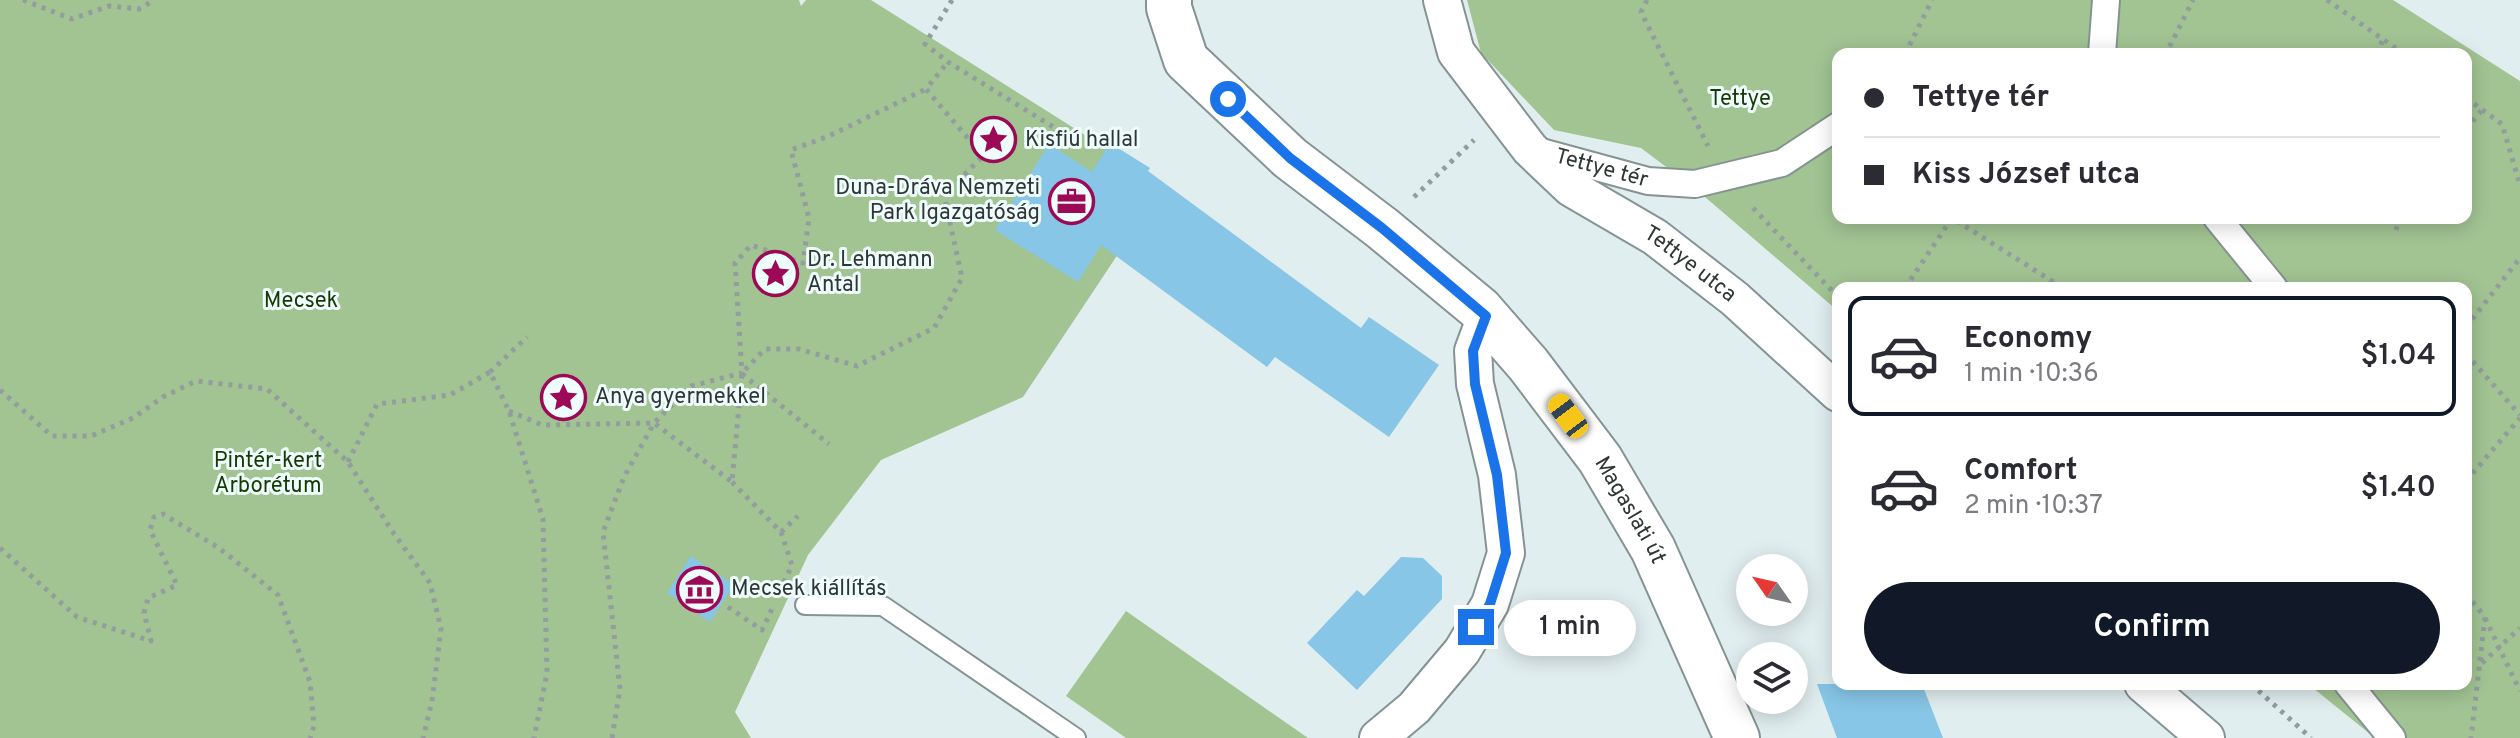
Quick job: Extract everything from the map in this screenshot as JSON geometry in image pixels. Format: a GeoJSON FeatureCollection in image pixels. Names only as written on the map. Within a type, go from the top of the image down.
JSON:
{"type":"FeatureCollection","features":[{"type":"Feature","properties":{"kind":"street","name":"Magaslati út"},"geometry":{"type":"LineString","coordinates":[[1169,0],[1186,60],[1290,158],[1382,228],[1486,316],[1528,364],[1600,459],[1646,536],[1737,738]]}},
{"type":"Feature","properties":{"kind":"street","name":"Tettye tér"},"geometry":{"type":"LineString","coordinates":[[1442,0],[1456,52],[1530,149],[1648,181],[1695,184],[1782,163],[1832,130]]}},
{"type":"Feature","properties":{"kind":"street"},"geometry":{"type":"LineString","coordinates":[[2102,48],[2106,0]]}},
{"type":"Feature","properties":{"kind":"street","name":"Tettye utca"},"geometry":{"type":"LineString","coordinates":[[1530,149],[1571,188],[1655,237],[1735,299],[1832,388]]}},
{"type":"Feature","properties":{"kind":"street"},"geometry":{"type":"LineString","coordinates":[[2222,224],[2269,282]]}},
{"type":"Feature","properties":{"kind":"street"},"geometry":{"type":"LineString","coordinates":[[1378,738],[1414,708],[1462,651],[1490,604],[1506,553],[1497,475],[1475,384],[1473,362],[1473,351],[1486,316]]}},
{"type":"Feature","properties":{"kind":"street"},"geometry":{"type":"LineString","coordinates":[[2150,690],[2206,738]]}},
{"type":"Feature","properties":{"kind":"street"},"geometry":{"type":"LineString","coordinates":[[2353,690],[2392,738]]}},
{"type":"Feature","properties":{"kind":"lane"},"geometry":{"type":"LineString","coordinates":[[805,605],[883,606],[1076,738]]}},
{"type":"Feature","properties":{"kind":"path"},"geometry":{"type":"LineString","coordinates":[[23,0],[72,19],[109,6],[139,9],[154,0]]}},
{"type":"Feature","properties":{"kind":"path"},"geometry":{"type":"LineString","coordinates":[[952,0],[925,44],[948,62],[1081,144]]}},
{"type":"Feature","properties":{"kind":"path"},"geometry":{"type":"LineString","coordinates":[[1647,0],[1641,12],[1724,178],[1832,291]]}},
{"type":"Feature","properties":{"kind":"path"},"geometry":{"type":"LineString","coordinates":[[1908,48],[1932,0]]}},
{"type":"Feature","properties":{"kind":"path"},"geometry":{"type":"LineString","coordinates":[[2168,48],[2193,0]]}},
{"type":"Feature","properties":{"kind":"path"},"geometry":{"type":"LineString","coordinates":[[2327,0],[2396,48]]}},
{"type":"Feature","properties":{"kind":"path"},"geometry":{"type":"LineString","coordinates":[[2381,48],[2383,39]]}},
{"type":"Feature","properties":{"kind":"path"},"geometry":{"type":"LineString","coordinates":[[732,482],[742,373],[735,263],[751,245],[803,263],[809,218],[791,150],[829,136],[926,89],[948,62]]}},
{"type":"Feature","properties":{"kind":"path"},"geometry":{"type":"LineString","coordinates":[[612,738],[620,689],[603,532],[624,477],[654,423],[691,386],[742,373],[765,349],[799,349],[857,366],[934,328],[962,278],[944,195],[983,156],[926,89]]}},
{"type":"Feature","properties":{"kind":"path"},"geometry":{"type":"LineString","coordinates":[[2472,102],[2502,124],[2520,185]]}},
{"type":"Feature","properties":{"kind":"path"},"geometry":{"type":"LineString","coordinates":[[2472,122],[2482,110]]}},
{"type":"Feature","properties":{"kind":"path"},"geometry":{"type":"LineString","coordinates":[[1382,228],[1504,112]]}},
{"type":"Feature","properties":{"kind":"path"},"geometry":{"type":"LineString","coordinates":[[1909,282],[1948,224]]}},
{"type":"Feature","properties":{"kind":"path"},"geometry":{"type":"LineString","coordinates":[[1962,224],[2053,282]]}},
{"type":"Feature","properties":{"kind":"path"},"geometry":{"type":"LineString","coordinates":[[2396,230],[2398,224]]}},
{"type":"Feature","properties":{"kind":"path"},"geometry":{"type":"LineString","coordinates":[[2472,319],[2520,258]]}},
{"type":"Feature","properties":{"kind":"path"},"geometry":{"type":"LineString","coordinates":[[348,462],[377,404],[450,395],[490,372],[527,337]]}},
{"type":"Feature","properties":{"kind":"path"},"geometry":{"type":"LineString","coordinates":[[2472,361],[2520,417],[2472,474]]}},
{"type":"Feature","properties":{"kind":"path"},"geometry":{"type":"LineString","coordinates":[[490,372],[509,411],[543,519],[547,673],[534,738]]}},
{"type":"Feature","properties":{"kind":"path"},"geometry":{"type":"LineString","coordinates":[[742,373],[829,444]]}},
{"type":"Feature","properties":{"kind":"path"},"geometry":{"type":"LineString","coordinates":[[0,390],[52,436],[91,436],[133,418],[163,397],[196,381],[267,389],[348,462],[430,583],[441,629],[432,701],[423,738]]}},
{"type":"Feature","properties":{"kind":"path"},"geometry":{"type":"LineString","coordinates":[[509,411],[542,425],[654,423],[732,482],[781,532],[792,565],[780,591]]}},
{"type":"Feature","properties":{"kind":"path"},"geometry":{"type":"LineString","coordinates":[[0,548],[77,617],[151,641],[144,613],[148,598],[177,585],[150,530],[154,517],[163,514],[219,548],[278,595],[310,682],[314,726],[310,738]]}},
{"type":"Feature","properties":{"kind":"path"},"geometry":{"type":"LineString","coordinates":[[781,532],[798,516]]}},
{"type":"Feature","properties":{"kind":"path"},"geometry":{"type":"LineString","coordinates":[[2472,601],[2485,617],[2520,691]]}},
{"type":"Feature","properties":{"kind":"path"},"geometry":{"type":"LineString","coordinates":[[728,607],[762,630],[774,604]]}},
{"type":"Feature","properties":{"kind":"path"},"geometry":{"type":"LineString","coordinates":[[2471,738],[2485,617]]}},
{"type":"Feature","properties":{"kind":"path"},"geometry":{"type":"LineString","coordinates":[[2481,664],[2520,628]]}},
{"type":"Feature","properties":{"kind":"path"},"geometry":{"type":"LineString","coordinates":[[2258,690],[2311,738]]}},
{"type":"Feature","properties":{"kind":"green space","name":"Mecsek"},"geometry":{"type":"Polygon","coordinates":[[[0,0],[799,0],[801,6],[806,0],[871,0],[1164,185],[1023,397],[881,460],[808,555],[735,712],[751,738],[0,738],[0,0]]]}},
{"type":"Feature","properties":{"kind":"green space","name":"Tettye"},"geometry":{"type":"Polygon","coordinates":[[[1467,0],[2393,0],[2468,48],[1832,48],[1832,224],[2472,224],[2472,50],[2520,81],[2520,738],[2375,738],[2315,690],[2472,690],[2472,282],[1832,282],[1832,306],[1698,191],[1641,148],[1554,130],[1481,53],[1467,0]]]}},
{"type":"Feature","properties":{"kind":"green space"},"geometry":{"type":"Polygon","coordinates":[[[1126,611],[1308,738],[1126,738],[1066,696],[1126,611]]]}},
{"type":"Feature","properties":{"kind":"building"},"geometry":{"type":"Polygon","coordinates":[[[1110,143],[1150,168],[1148,171],[1361,328],[1369,317],[1439,365],[1389,437],[1275,357],[1267,367],[1101,245],[1078,282],[995,230],[1049,144],[1092,172],[1110,143]]]}},
{"type":"Feature","properties":{"kind":"building","name":"Mecsek kiállítás"},"geometry":{"type":"Polygon","coordinates":[[[691,556],[734,585],[710,622],[667,593],[691,556]]]}},
{"type":"Feature","properties":{"kind":"building"},"geometry":{"type":"Polygon","coordinates":[[[1401,557],[1423,558],[1442,576],[1442,599],[1357,690],[1307,643],[1357,590],[1364,596],[1401,557]]]}},
{"type":"Feature","properties":{"kind":"building"},"geometry":{"type":"Polygon","coordinates":[[[1817,684],[1832,684],[1832,690],[1924,690],[1943,738],[1837,738],[1817,684]]]}},
{"type":"Feature","properties":{"kind":"place","name":"Kisfiú hallal"},"geometry":{"type":"Point","coordinates":[994,140]}},
{"type":"Feature","properties":{"kind":"place","name":"Duna-Dráva Nemzeti Park Igazgatóság"},"geometry":{"type":"Point","coordinates":[1071,201]}},
{"type":"Feature","properties":{"kind":"place","name":"Dr. Lehmann Antal"},"geometry":{"type":"Point","coordinates":[776,273]}},
{"type":"Feature","properties":{"kind":"place","name":"Anya gyermekkel"},"geometry":{"type":"Point","coordinates":[564,397]}},
{"type":"Feature","properties":{"kind":"place","name":"Mecsek kiállítás"},"geometry":{"type":"Point","coordinates":[700,589]}},
{"type":"Feature","properties":{"kind":"route"},"geometry":{"type":"LineString","coordinates":[[1228,99],[1290,158],[1382,228],[1486,316],[1473,351],[1475,384],[1497,475],[1506,553],[1490,604],[1476,627]]}},
{"type":"Feature","properties":{"kind":"park label","name":"Pintér-kert Arborétum"},"geometry":{"type":"Point","coordinates":[268,474]}}]}
